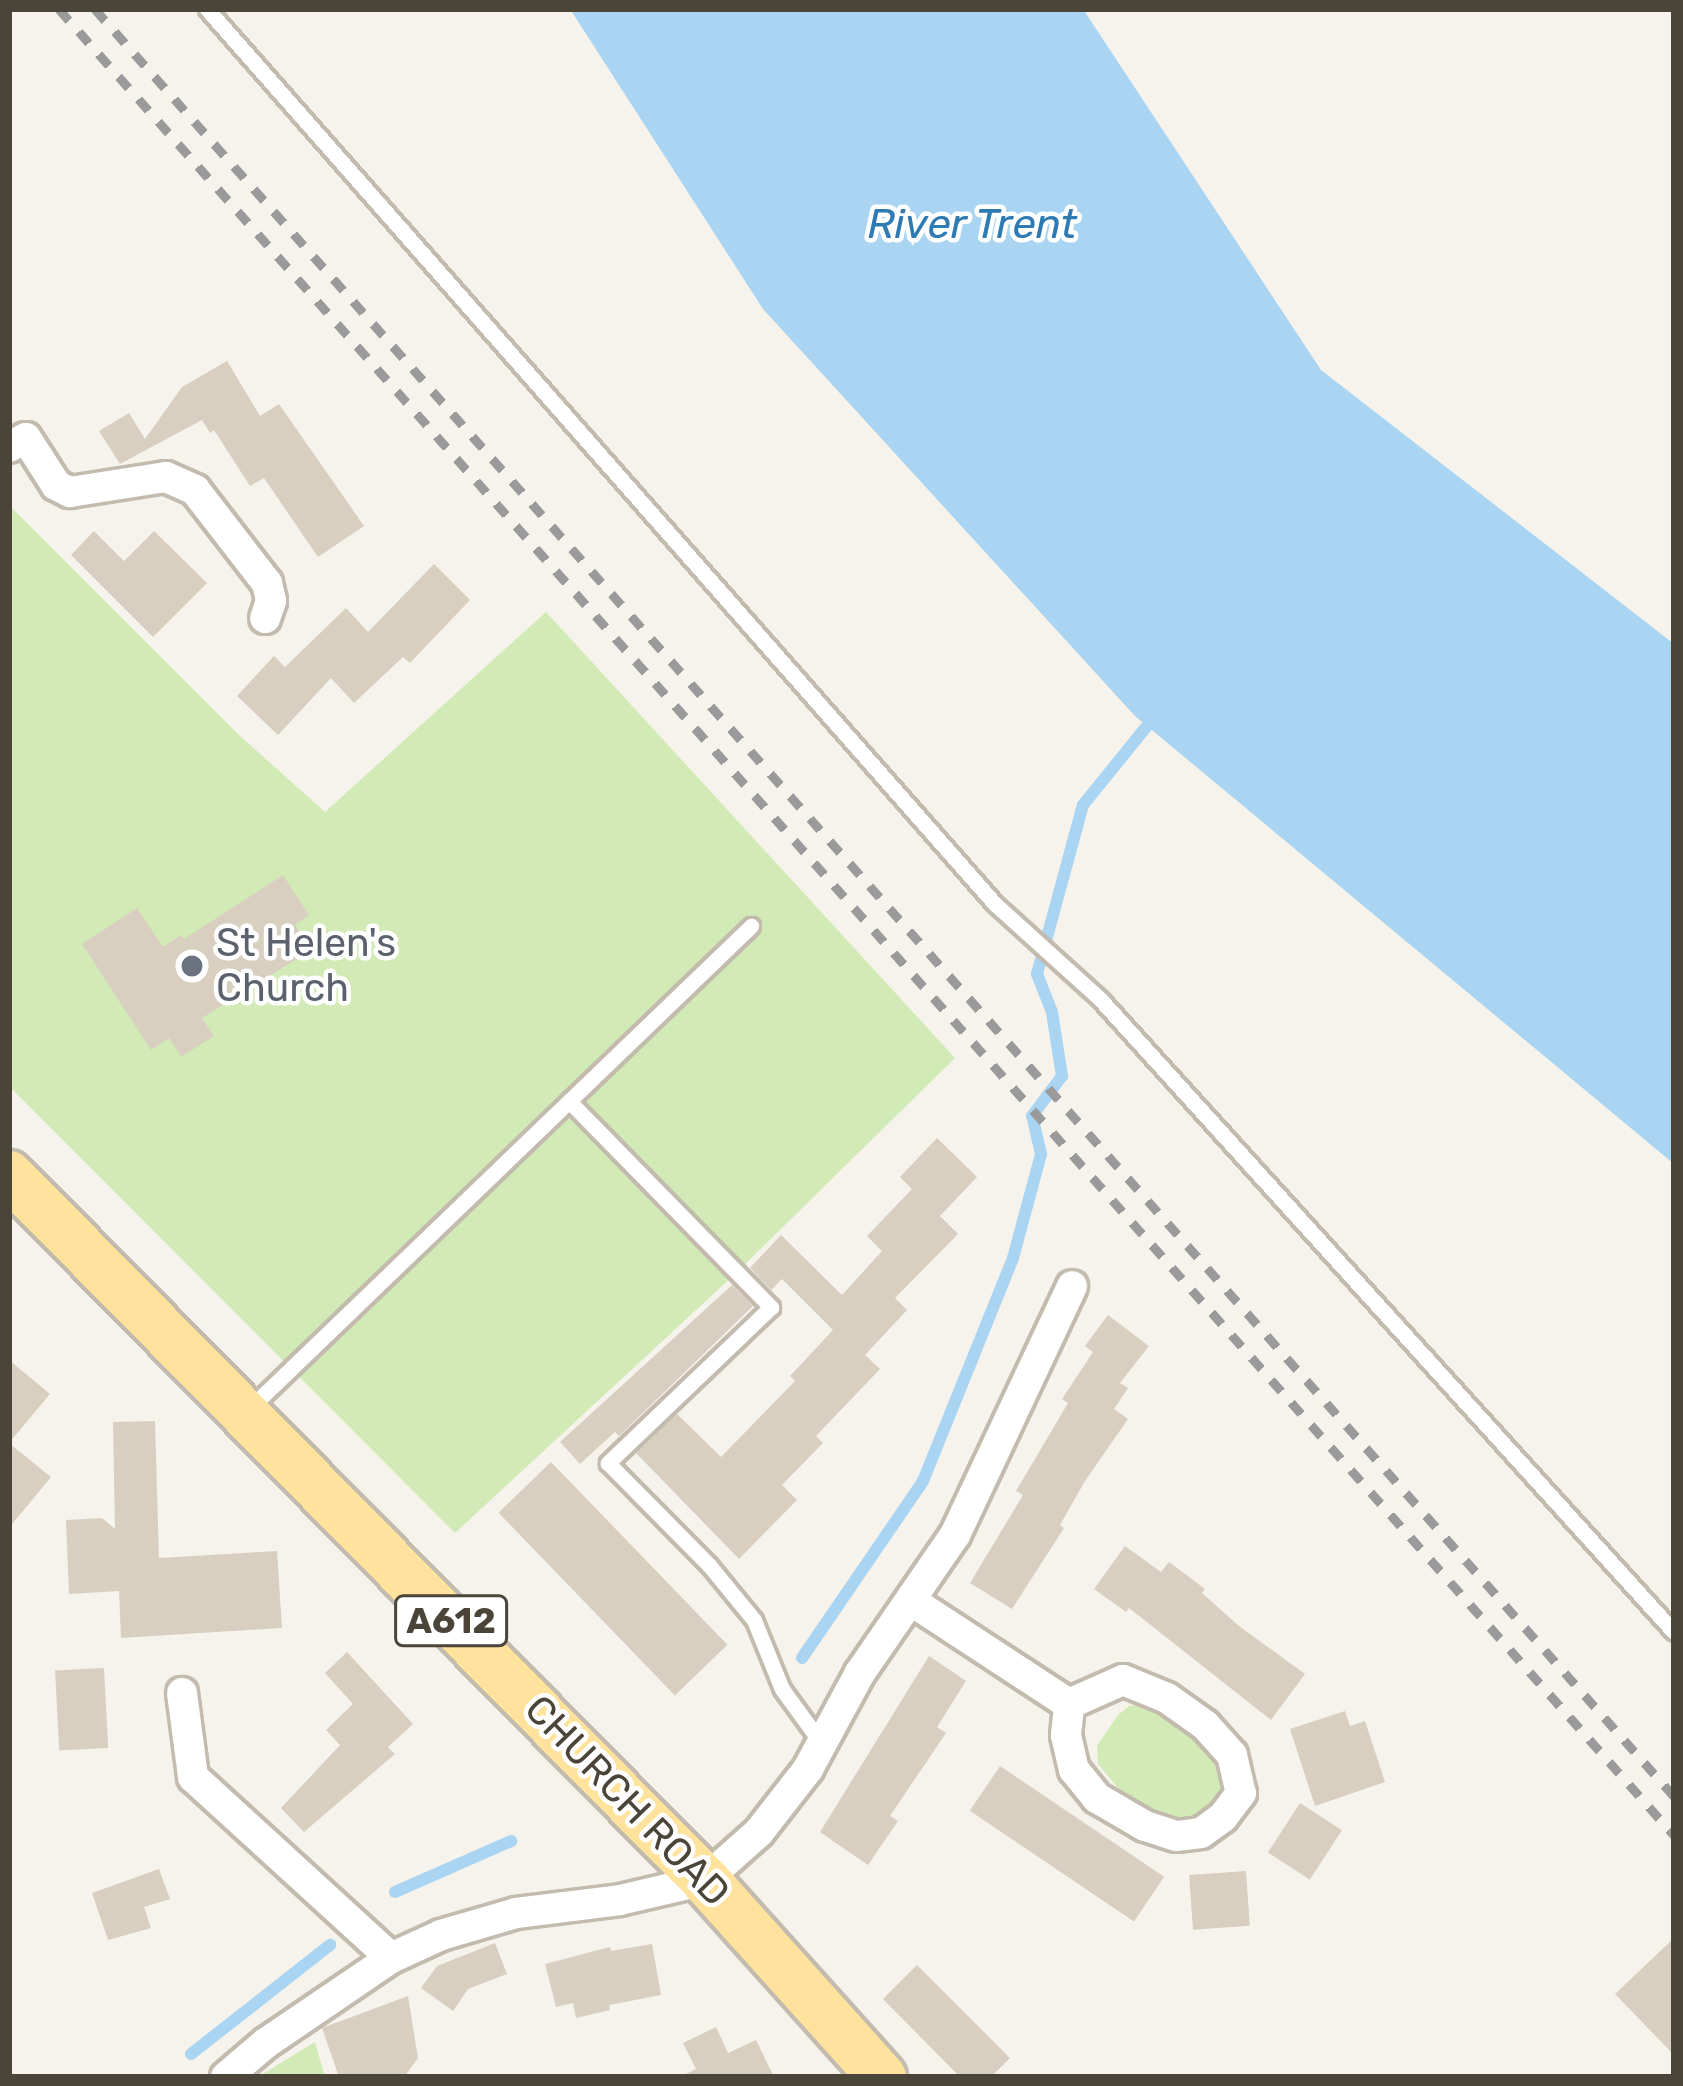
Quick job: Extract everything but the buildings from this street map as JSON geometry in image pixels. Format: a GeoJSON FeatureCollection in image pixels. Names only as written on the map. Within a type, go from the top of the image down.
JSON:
{"type":"FeatureCollection","features":[{"type":"Feature","properties":{"kind":"main road","name":"CHURCH ROAD"},"geometry":{"type":"LineString","coordinates":[[9,1175],[705,1880],[882,2077]]}},
{"type":"Feature","properties":{"kind":"street"},"geometry":{"type":"LineString","coordinates":[[9,447],[26,438],[56,485],[70,492],[166,477],[195,490],[267,583],[271,601],[265,618]]}},
{"type":"Feature","properties":{"kind":"street"},"geometry":{"type":"LineString","coordinates":[[226,2077],[266,2043],[391,1958],[442,1935],[517,1913],[620,1900],[705,1880],[759,1832],[822,1744],[860,1672],[913,1602],[1003,1440],[1072,1286]]}},
{"type":"Feature","properties":{"kind":"street"},"geometry":{"type":"LineString","coordinates":[[913,1602],[1069,1704]]}},
{"type":"Feature","properties":{"kind":"street"},"geometry":{"type":"LineString","coordinates":[[1123,1680],[1167,1698],[1205,1725],[1232,1755],[1241,1793],[1223,1817],[1201,1832],[1176,1836],[1145,1826],[1097,1798],[1074,1770],[1066,1735],[1069,1704],[1123,1680]]}},
{"type":"Feature","properties":{"kind":"street"},"geometry":{"type":"LineString","coordinates":[[182,1693],[193,1777],[391,1958]]}},
{"type":"Feature","properties":{"kind":"lane"},"geometry":{"type":"LineString","coordinates":[[207,9],[1020,929],[1062,964],[1220,1128],[1674,1632]]}},
{"type":"Feature","properties":{"kind":"lane"},"geometry":{"type":"LineString","coordinates":[[244,1414],[751,926]]}},
{"type":"Feature","properties":{"kind":"lane"},"geometry":{"type":"LineString","coordinates":[[569,1101],[771,1306],[608,1462],[709,1565],[754,1620],[782,1689],[822,1744]]}},
{"type":"Feature","properties":{"kind":"green space"},"geometry":{"type":"Polygon","coordinates":[[[9,505],[239,735],[325,812],[546,612],[955,1058],[736,1273],[455,1533],[9,1086],[9,505]]]}},
{"type":"Feature","properties":{"kind":"green space"},"geometry":{"type":"Polygon","coordinates":[[[1152,1704],[1211,1744],[1223,1789],[1201,1819],[1173,1817],[1129,1801],[1098,1764],[1097,1746],[1118,1715],[1129,1706],[1152,1704]]]}},
{"type":"Feature","properties":{"kind":"green space"},"geometry":{"type":"Polygon","coordinates":[[[315,2042],[325,2077],[258,2077],[315,2042]]]}},
{"type":"Feature","properties":{"kind":"water","name":"River Trent"},"geometry":{"type":"Polygon","coordinates":[[[570,9],[1083,9],[1321,370],[1674,644],[1674,1164],[1135,716],[763,309],[570,9]]]}},
{"type":"Feature","properties":{"kind":"waterway"},"geometry":{"type":"LineString","coordinates":[[802,1658],[923,1481],[1013,1258],[1041,1154],[1032,1116],[1062,1076],[1052,1012],[1037,974],[1083,805],[1156,715]]}},
{"type":"Feature","properties":{"kind":"waterway"},"geometry":{"type":"LineString","coordinates":[[395,1892],[511,1841]]}},
{"type":"Feature","properties":{"kind":"waterway"},"geometry":{"type":"LineString","coordinates":[[191,2054],[330,1945]]}},
{"type":"Feature","properties":{"kind":"railway"},"geometry":{"type":"LineString","coordinates":[[59,9],[1674,1835]]}},
{"type":"Feature","properties":{"kind":"railway"},"geometry":{"type":"LineString","coordinates":[[95,9],[1674,1796]]}},
{"type":"Feature","properties":{"kind":"place","name":"St Helen's Church"},"geometry":{"type":"Point","coordinates":[192,966]}}]}
